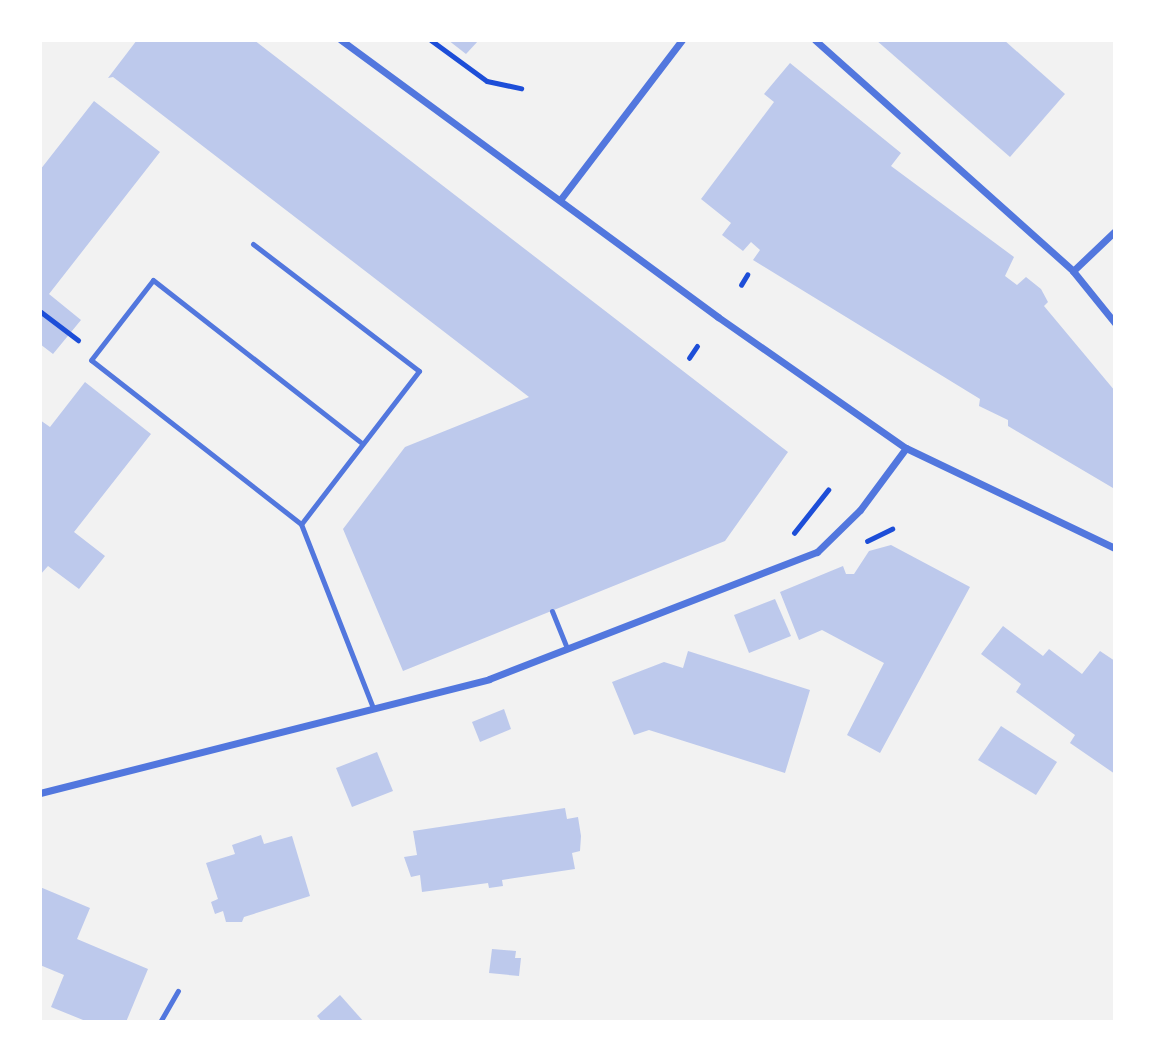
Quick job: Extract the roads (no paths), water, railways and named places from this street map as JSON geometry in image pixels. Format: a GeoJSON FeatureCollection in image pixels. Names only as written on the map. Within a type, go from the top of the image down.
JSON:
{"type":"FeatureCollection","features":[{"type":"Feature","properties":{"kind":"street"},"geometry":{"type":"LineString","coordinates":[[341,40],[906,448],[1115,548]]}},
{"type":"Feature","properties":{"kind":"street"},"geometry":{"type":"LineString","coordinates":[[560,200],[682,40]]}},
{"type":"Feature","properties":{"kind":"street"},"geometry":{"type":"LineString","coordinates":[[815,40],[1073,271],[1115,323]]}},
{"type":"Feature","properties":{"kind":"street"},"geometry":{"type":"LineString","coordinates":[[1073,271],[1115,231]]}},
{"type":"Feature","properties":{"kind":"street"},"geometry":{"type":"LineString","coordinates":[[40,793],[489,680],[817,552],[860,510],[906,448]]}},
{"type":"Feature","properties":{"kind":"lane"},"geometry":{"type":"LineString","coordinates":[[253,244],[419,371],[301,524]]}},
{"type":"Feature","properties":{"kind":"lane"},"geometry":{"type":"LineString","coordinates":[[362,443],[153,281],[90,360],[301,524],[373,708]]}},
{"type":"Feature","properties":{"kind":"lane"},"geometry":{"type":"LineString","coordinates":[[552,611],[567,648]]}},
{"type":"Feature","properties":{"kind":"lane"},"geometry":{"type":"LineString","coordinates":[[160,1022],[178,991]]}}]}
